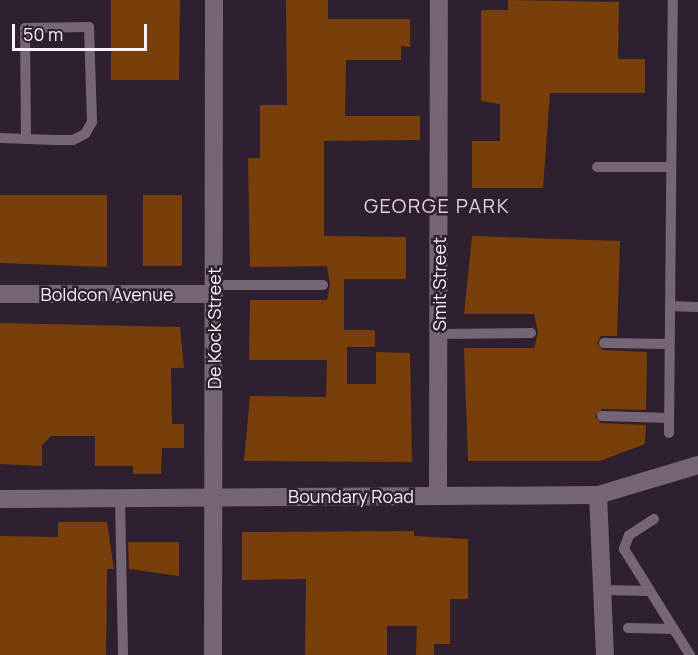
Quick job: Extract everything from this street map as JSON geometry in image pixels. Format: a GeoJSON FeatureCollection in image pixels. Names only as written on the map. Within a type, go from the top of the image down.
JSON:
{"type":"FeatureCollection","features":[{"type":"Feature","properties":{"kind":"street","name":"De Kock Street"},"geometry":{"type":"LineString","coordinates":[[213,655],[214,0]]}},
{"type":"Feature","properties":{"kind":"street","name":"Smit Street"},"geometry":{"type":"LineString","coordinates":[[438,496],[439,0]]}},
{"type":"Feature","properties":{"kind":"street","name":"Boldcon Avenue"},"geometry":{"type":"LineString","coordinates":[[0,294],[214,289]]}},
{"type":"Feature","properties":{"kind":"street","name":"Boundary Road"},"geometry":{"type":"LineString","coordinates":[[0,499],[213,495],[598,495],[698,465]]}},
{"type":"Feature","properties":{"kind":"street"},"geometry":{"type":"LineString","coordinates":[[598,495],[605,655]]}},
{"type":"Feature","properties":{"kind":"lane"},"geometry":{"type":"LineString","coordinates":[[669,432],[673,0]]}},
{"type":"Feature","properties":{"kind":"lane"},"geometry":{"type":"LineString","coordinates":[[0,138],[26,139],[73,140],[90,128],[89,27],[25,28],[26,139]]}},
{"type":"Feature","properties":{"kind":"lane"},"geometry":{"type":"LineString","coordinates":[[597,167],[671,167]]}},
{"type":"Feature","properties":{"kind":"lane"},"geometry":{"type":"LineString","coordinates":[[214,289],[322,285]]}},
{"type":"Feature","properties":{"kind":"lane"},"geometry":{"type":"LineString","coordinates":[[670,306],[698,308]]}},
{"type":"Feature","properties":{"kind":"lane"},"geometry":{"type":"LineString","coordinates":[[438,334],[531,333]]}},
{"type":"Feature","properties":{"kind":"lane"},"geometry":{"type":"LineString","coordinates":[[604,343],[669,344]]}},
{"type":"Feature","properties":{"kind":"lane"},"geometry":{"type":"LineString","coordinates":[[602,416],[669,418]]}},
{"type":"Feature","properties":{"kind":"lane"},"geometry":{"type":"LineString","coordinates":[[120,497],[123,655]]}},
{"type":"Feature","properties":{"kind":"lane"},"geometry":{"type":"LineString","coordinates":[[654,519],[624,544],[690,655]]}},
{"type":"Feature","properties":{"kind":"lane"},"geometry":{"type":"LineString","coordinates":[[602,590],[650,591]]}},
{"type":"Feature","properties":{"kind":"lane"},"geometry":{"type":"LineString","coordinates":[[628,628],[674,629]]}},
{"type":"Feature","properties":{"kind":"building"},"geometry":{"type":"Polygon","coordinates":[[[111,0],[180,0],[179,80],[111,80],[111,0]]]}},
{"type":"Feature","properties":{"kind":"building"},"geometry":{"type":"Polygon","coordinates":[[[286,0],[328,0],[328,19],[410,19],[410,47],[401,46],[401,60],[346,60],[345,116],[420,116],[420,140],[324,141],[324,236],[406,237],[406,279],[344,279],[344,330],[375,330],[375,347],[347,347],[347,384],[376,384],[376,352],[410,353],[412,462],[244,461],[250,396],[326,397],[327,360],[249,360],[250,300],[327,300],[330,286],[327,266],[250,267],[248,158],[260,158],[260,105],[287,105],[286,0]]]}},
{"type":"Feature","properties":{"kind":"building"},"geometry":{"type":"Polygon","coordinates":[[[508,0],[619,2],[618,59],[645,59],[645,93],[550,93],[543,188],[472,188],[472,141],[500,141],[500,104],[481,101],[481,10],[508,10],[508,0]]]}},
{"type":"Feature","properties":{"kind":"building"},"geometry":{"type":"Polygon","coordinates":[[[0,195],[107,195],[107,267],[0,263],[0,195]]]}},
{"type":"Feature","properties":{"kind":"building"},"geometry":{"type":"Polygon","coordinates":[[[143,195],[182,195],[182,266],[143,266],[143,195]]]}},
{"type":"Feature","properties":{"kind":"building"},"geometry":{"type":"Polygon","coordinates":[[[472,236],[620,241],[617,336],[601,336],[597,343],[603,350],[647,352],[646,410],[602,409],[595,416],[601,423],[646,425],[645,444],[600,461],[468,461],[464,348],[534,348],[538,333],[534,314],[464,314],[472,236]]]}},
{"type":"Feature","properties":{"kind":"building"},"geometry":{"type":"Polygon","coordinates":[[[0,323],[180,327],[184,368],[171,368],[172,424],[184,424],[184,448],[162,448],[161,474],[133,474],[133,466],[95,466],[95,436],[51,436],[42,445],[42,466],[0,464],[0,323]]]}},
{"type":"Feature","properties":{"kind":"building"},"geometry":{"type":"Polygon","coordinates":[[[58,522],[107,522],[114,569],[107,569],[106,655],[0,655],[0,536],[58,537],[58,522]]]}},
{"type":"Feature","properties":{"kind":"building"},"geometry":{"type":"Polygon","coordinates":[[[414,531],[414,536],[468,539],[468,599],[450,599],[450,644],[434,644],[434,655],[416,655],[417,626],[387,626],[387,655],[305,655],[306,579],[242,580],[242,532],[414,531]]]}},
{"type":"Feature","properties":{"kind":"building"},"geometry":{"type":"Polygon","coordinates":[[[128,542],[179,542],[179,576],[129,569],[128,542]]]}},
{"type":"Feature","properties":{"kind":"district","name":"GEORGE PARK"},"geometry":{"type":"Point","coordinates":[437,205]}}]}
